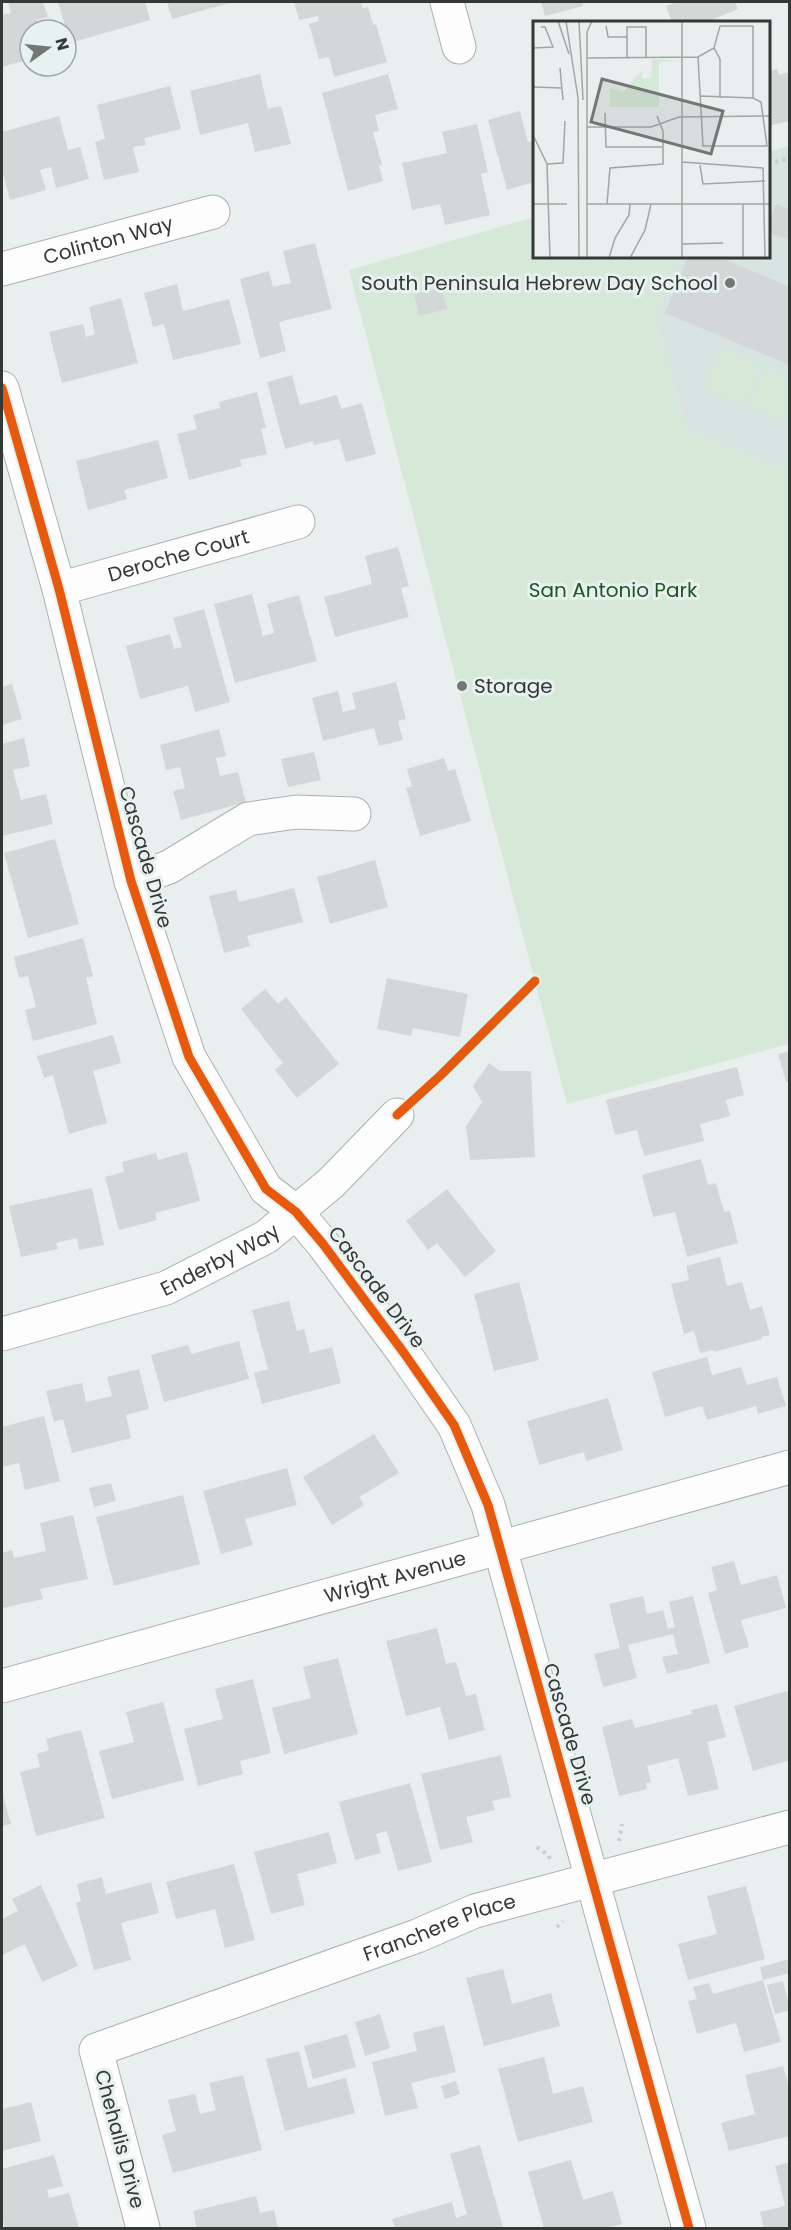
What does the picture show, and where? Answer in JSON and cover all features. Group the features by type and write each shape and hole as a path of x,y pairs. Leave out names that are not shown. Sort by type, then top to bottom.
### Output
{"street":[{"path":"447,2 459,47"},
{"name":"Colinton Way","path":"2,269 213,212"},
{"name":"Cascade Drive","path":"2,388 59,589 131,882 189,1057 266,1189 296,1212 323,1244 454,1425 488,1505 689,2229"},
{"name":"Deroche Court","path":"59,589 298,522"},
{"path":"131,882 169,867 248,819 296,812 354,814"},
{"name":"Enderby Way","path":"2,1334 166,1288 266,1237 331,1183 397,1115"},
{"name":"Wright Avenue","path":"2,1686 789,1467"},
{"name":"Franchere Place","path":"96,2050 417,1936 475,1911 789,1827"},
{"name":"Chehalis Drive","path":"96,2050 143,2229"}],"path":[{"path":"770,163 789,158"}],"shaded area":[{"name":"South Peninsula Hebrew Day School","path":"789,146 789,471 687,430 655,320 680,258 770,258 770,152"}],"green space":[{"name":"San Antonio Park","path":"533,217 533,258 680,258 655,320 687,430 789,471 789,1044 567,1104 349,270"},
{"path":"721,348 762,365 745,406 704,389"},
{"path":"765,366 789,376 789,425 748,407"}],"building":[{"path":"8,2 43,2 48,17 18,18 18,62 2,67 2,15 11,13"},
{"path":"58,2 145,2 150,20 78,41 78,18 63,18"},
{"path":"167,2 233,2 172,19"},
{"path":"294,2 361,2 363,8 368,7 373,25 376,24 387,62 334,77 329,57 319,59 309,24 319,21 318,16 299,20"},
{"path":"541,2 582,2 583,6 545,16"},
{"path":"677,2 735,2 738,9 714,19 715,21 672,21 666,6"},
{"path":"777,69 779,75 790,72 790,121 770,126 770,71"},
{"path":"260,74 268,109 281,106 291,144 255,152 248,123 200,135 190,91"},
{"path":"388,74 398,109 375,115 379,131 373,132 382,165 379,166 383,181 348,191 322,93"},
{"path":"170,86 181,129 144,138 146,145 133,147 139,172 104,180 95,142 105,139 97,105"},
{"path":"520,111 528,142 533,140 533,182 507,190 488,120"},
{"path":"59,116 68,150 80,147 89,179 56,188 51,167 40,170 46,190 10,200 2,170 2,132"},
{"path":"477,124 488,172 481,174 490,215 445,225 440,204 412,210 402,163 447,153 442,132"},
{"path":"776,204 790,209 790,240 770,234 770,220"},
{"path":"315,243 332,309 279,322 286,351 260,358 240,279 269,271 273,287 291,283 283,251"},
{"name":"South Peninsula Hebrew Day School","path":"687,258 722,258 790,287 790,365 665,313"},
{"path":"177,284 183,311 229,299 241,344 173,360 164,324 153,327 144,293"},
{"path":"442,288 447,309 419,316 414,294"},
{"path":"121,298 138,363 62,383 49,332 83,324 86,337 95,334 89,307"},
{"path":"292,375 300,405 337,395 341,409 362,403 376,454 346,462 339,439 314,445 313,441 285,449 267,382"},
{"path":"257,392 266,428 261,429 267,454 240,460 242,466 189,480 177,434 197,429 193,415 220,408 219,402"},
{"path":"158,440 168,478 124,490 127,499 88,510 76,461"},
{"path":"398,547 409,586 401,588 409,617 335,637 324,597 372,584 365,556"},
{"path":"252,594 263,636 274,633 267,604 299,595 317,661 235,683 214,604"},
{"path":"204,609 230,702 195,712 188,686 140,699 126,646 170,634 174,649 182,647 173,618"},
{"name":"Storage","path":"463,679 466,691 461,693 458,680"},
{"path":"396,682 406,719 398,721 403,740 379,746 374,728 323,741 312,698 338,691 343,712 356,709 352,693"},
{"path":"12,684 22,719 2,725 2,687"},
{"path":"219,729 226,756 216,758 220,776 238,772 246,802 181,820 173,791 185,788 180,767 166,770 160,745"},
{"path":"24,738 30,766 13,770 21,800 46,794 53,824 2,836 2,744"},
{"path":"314,752 321,780 288,787 281,759"},
{"path":"444,758 448,771 455,769 471,821 420,836 406,788 412,786 407,769"},
{"path":"55,839 79,924 28,938 4,853"},
{"path":"375,860 388,907 330,924 317,877"},
{"path":"294,888 303,922 247,936 250,946 224,953 209,896 236,890 239,902"},
{"path":"83,938 93,976 86,978 97,1024 33,1041 25,1010 36,1007 28,976 19,978 14,957"},
{"path":"387,978 468,994 460,1037 413,1028 411,1036 377,1029"},
{"path":"265,989 278,1004 286,997 339,1064 297,1098 275,1070 283,1063 241,1009"},
{"path":"113,1035 121,1063 93,1071 107,1123 69,1134 53,1075 44,1078 37,1056"},
{"path":"790,1051 790,1081 786,1082 778,1054"},
{"path":"489,1063 500,1071 531,1071 535,1157 470,1160 466,1126 482,1102 473,1086"},
{"path":"737,1067 744,1095 726,1100 730,1116 700,1124 704,1141 644,1156 637,1130 615,1135 606,1100"},
{"path":"187,1152 200,1201 155,1213 157,1220 119,1230 105,1177 124,1172 122,1162 156,1153 158,1160"},
{"path":"701,1159 708,1185 716,1183 724,1212 730,1211 738,1243 687,1257 675,1212 653,1217 642,1175"},
{"path":"92,1188 104,1245 79,1250 77,1238 56,1243 58,1249 21,1257 9,1206"},
{"path":"447,1189 496,1251 465,1277 437,1243 428,1250 406,1221"},
{"path":"720,1257 727,1286 742,1282 750,1310 762,1306 770,1335 714,1352 714,1350 700,1353 694,1331 684,1334 671,1284 689,1280 686,1266"},
{"path":"519,1282 539,1360 494,1371 474,1294"},
{"path":"289,1301 297,1331 304,1329 310,1353 332,1347 341,1383 262,1404 254,1373 268,1369 252,1310"},
{"path":"239,1341 249,1379 164,1402 151,1355 188,1345 191,1354"},
{"path":"707,1357 712,1375 741,1367 747,1385 777,1377 786,1406 758,1414 756,1406 707,1420 702,1406 665,1417 652,1372"},
{"path":"139,1369 149,1409 126,1415 131,1438 72,1453 63,1419 54,1422 46,1391 82,1383 86,1402 112,1396 107,1377"},
{"path":"608,1398 623,1450 586,1461 584,1452 539,1465 527,1421"},
{"path":"44,1416 60,1481 25,1490 19,1463 2,1467 2,1427"},
{"path":"374,1434 399,1473 359,1497 364,1505 332,1525 303,1477"},
{"path":"287,1468 297,1505 245,1519 253,1545 221,1554 203,1491"},
{"path":"111,1483 116,1501 94,1507 89,1488"},
{"path":"183,1495 200,1564 114,1586 96,1517"},
{"path":"73,1515 88,1579 40,1589 43,1599 3,1608 2,1553 12,1550 14,1558 46,1551 40,1523"},
{"path":"734,1561 741,1585 777,1575 786,1608 741,1620 749,1647 725,1654 708,1593 717,1590 711,1567"},
{"path":"643,1596 647,1614 663,1610 668,1629 675,1627 669,1602 693,1596 710,1663 667,1674 662,1657 678,1654 673,1634 628,1645 637,1678 603,1687 594,1654 620,1648 609,1604"},
{"path":"437,1628 446,1664 456,1662 466,1696 476,1694 485,1730 449,1740 440,1707 406,1716 386,1641"},
{"path":"338,1658 358,1734 284,1754 272,1708 311,1698 303,1667"},
{"path":"253,1679 271,1753 240,1761 243,1774 198,1786 184,1729 223,1719 215,1689"},
{"path":"790,1690 790,1760 753,1771 734,1706"},
{"path":"163,1702 184,1780 112,1799 99,1751 134,1742 126,1712"},
{"path":"717,1704 726,1737 707,1742 719,1789 688,1796 678,1758 647,1766 651,1782 646,1783 647,1789 619,1796 602,1727 632,1719 635,1728 692,1714 691,1710"},
{"path":"81,1730 105,1818 36,1836 20,1772 40,1767 37,1754 49,1750 46,1739"},
{"path":"501,1755 511,1797 492,1801 495,1810 466,1817 473,1842 440,1850 421,1774"},
{"path":"410,1783 432,1862 398,1871 387,1831 376,1834 381,1853 355,1860 339,1802"},
{"path":"2,1792 11,1824 2,1826"},
{"path":"329,1832 337,1863 297,1874 305,1905 271,1914 254,1852"},
{"path":"234,1864 255,1940 225,1948 215,1909 176,1919 166,1882"},
{"path":"102,1877 106,1894 151,1882 159,1913 121,1923 131,1960 94,1970 76,1903 81,1901 77,1884"},
{"path":"41,1885 78,1966 42,1982 25,1944 2,1955 2,1919 18,1911 12,1899"},
{"path":"746,1886 765,1959 688,1980 678,1944 717,1934 707,1896"},
{"path":"790,1959 790,1973 763,1980 760,1967"},
{"path":"503,1969 512,2004 551,1993 560,2026 484,2046 466,1978"},
{"path":"763,1980 781,2042 744,2052 736,2023 697,2034 688,2001 697,1999 693,1987 709,1983 713,1994"},
{"path":"783,1981 790,2010 775,2014 767,1985"},
{"path":"380,2014 390,2048 365,2056 355,2022"},
{"path":"444,2025 456,2072 411,2083 418,2108 385,2116 372,2062 417,2051 413,2033"},
{"path":"347,2034 356,2067 313,2079 304,2046"},
{"path":"299,2051 308,2088 346,2078 355,2113 285,2131 266,2059"},
{"path":"544,2057 553,2094 583,2086 593,2122 518,2142 498,2069"},
{"path":"783,2066 790,2090 790,2136 729,2151 721,2123 755,2114 745,2075"},
{"path":"243,2075 262,2150 173,2173 162,2135 176,2131 168,2100 195,2094 200,2114 216,2110 209,2083"},
{"path":"456,2081 460,2094 445,2099 441,2086"},
{"path":"31,2102 41,2141 2,2151 2,2109"},
{"path":"480,2145 503,2228 395,2228 392,2219 452,2202 456,2218 467,2214 450,2154"},
{"path":"54,2155 63,2186 47,2190 49,2198 69,2193 79,2228 5,2228 2,2215 2,2169"},
{"path":"571,2160 583,2200 613,2191 622,2224 606,2228 544,2228 528,2172"},
{"path":"790,2162 790,2228 764,2228 760,2212 785,2206 775,2166"},
{"path":"256,2196 260,2213 274,2210 278,2228 197,2228 193,2211"}],"cycle path":[{"path":"2,388 59,589 131,881 189,1057 266,1189 296,1212 323,1244 454,1425 488,1505 689,2228"},
{"path":"397,1115 442,1074 535,981"}],"place":[{"name":"South Peninsula Hebrew Day School","path":"730,283"},
{"name":"Storage","path":"462,686"}]}
